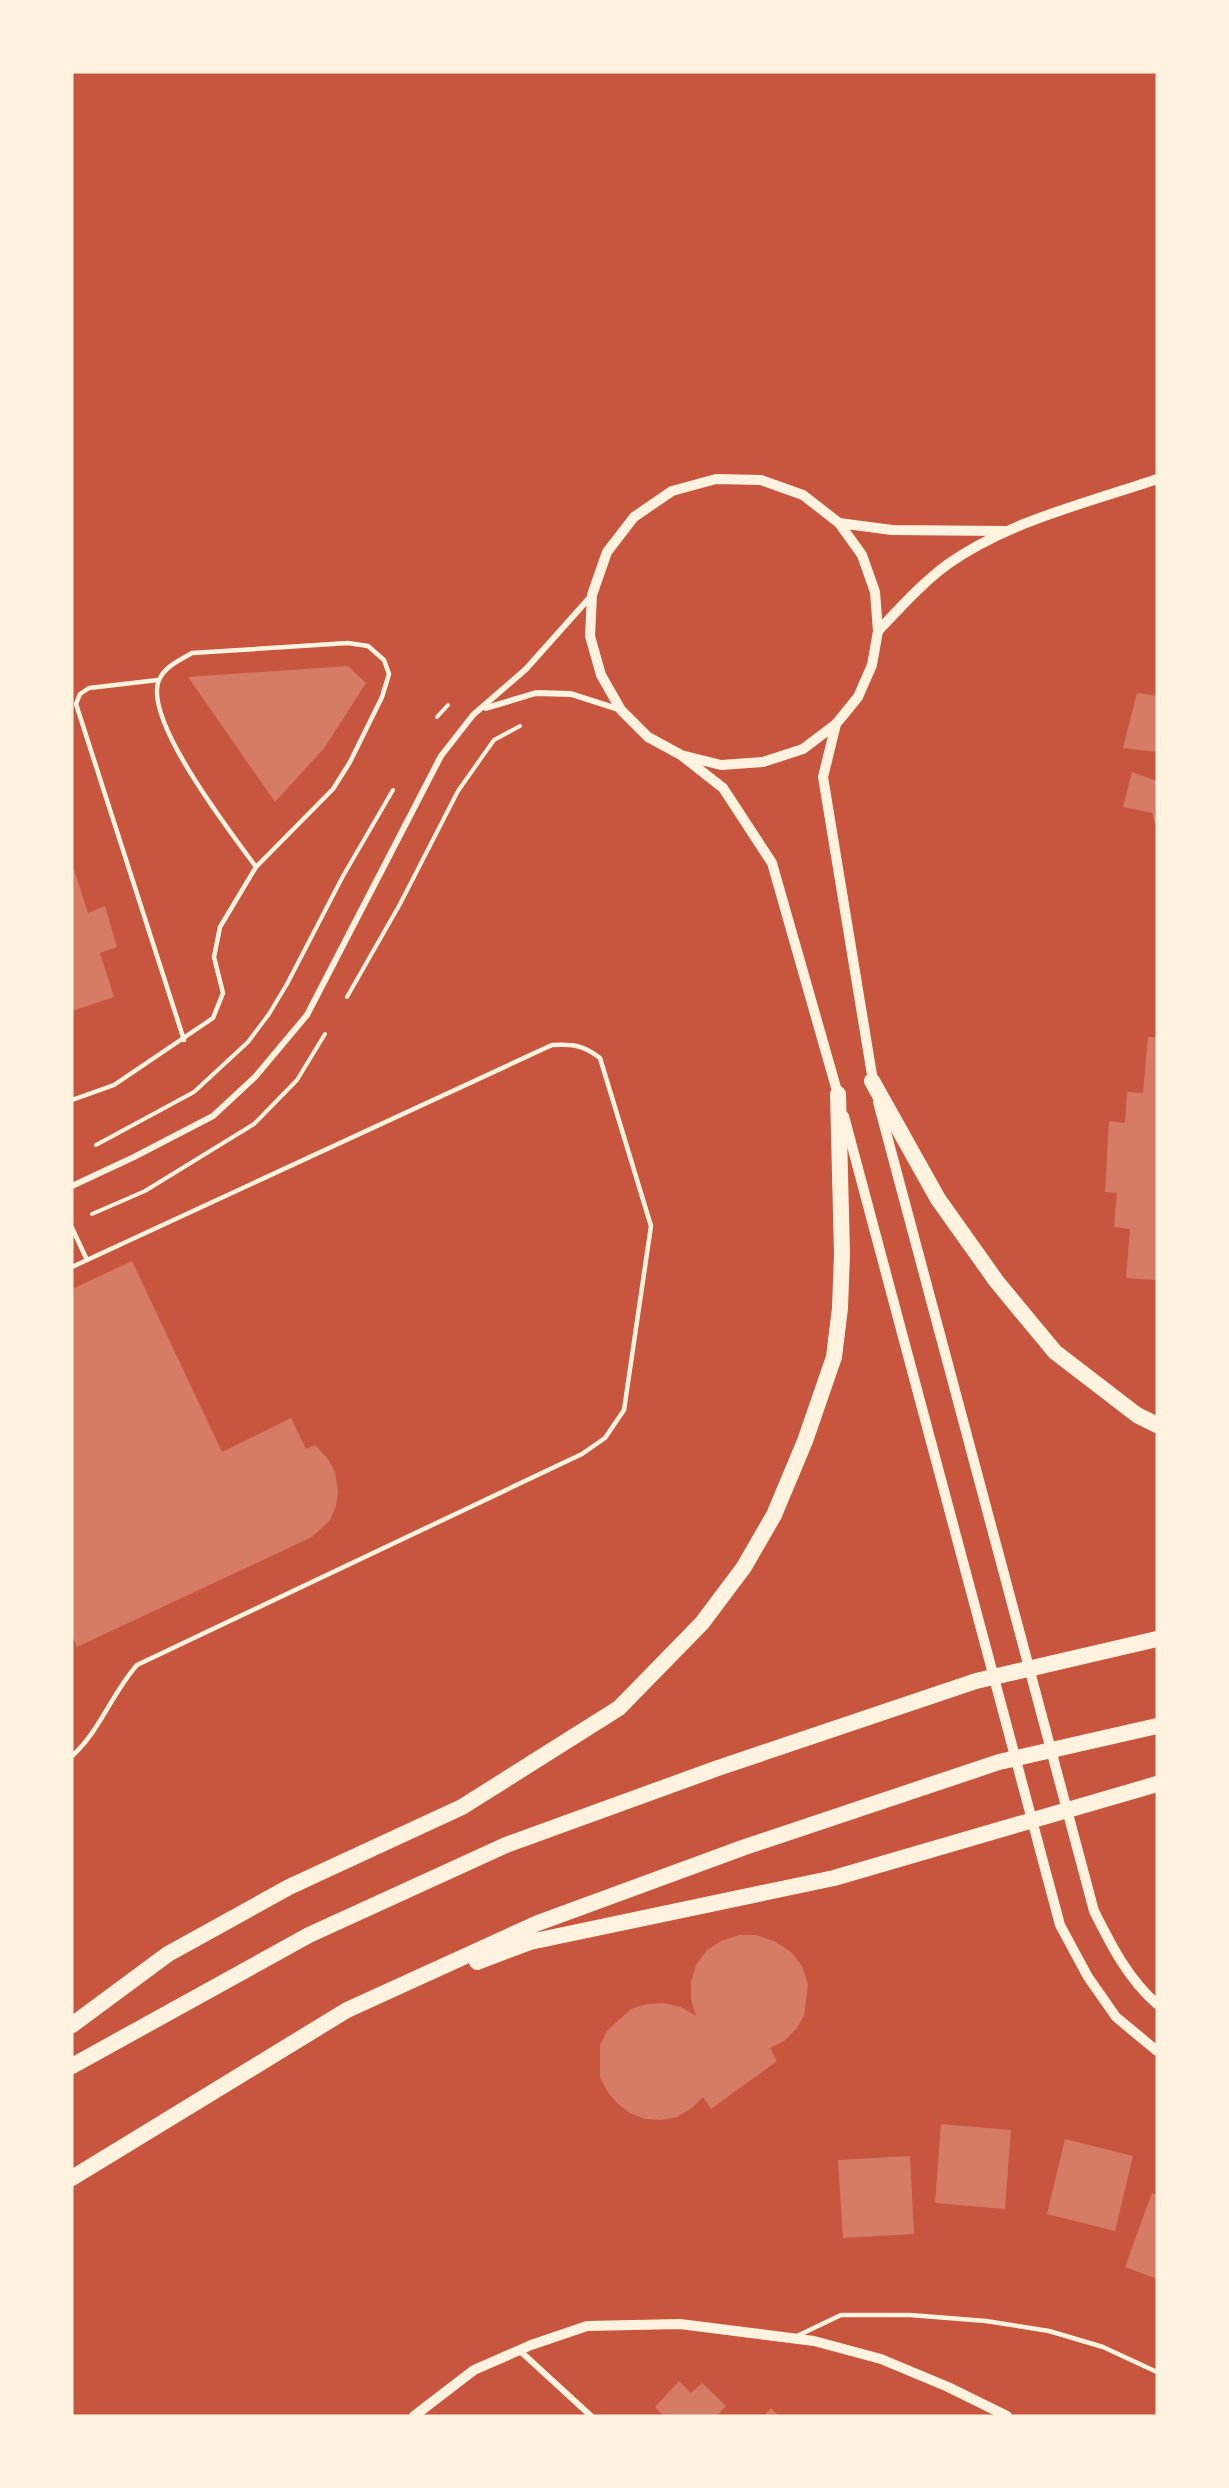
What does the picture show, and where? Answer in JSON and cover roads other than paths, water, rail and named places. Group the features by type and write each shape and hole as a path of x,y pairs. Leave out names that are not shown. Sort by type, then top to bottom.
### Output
{"highway":[{"path":"872,1081 938,1199 997,1282 1055,1352 1137,1415 1157,1425"},
{"path":"72,2025 168,1954 289,1887 462,1808 619,1708 702,1623 744,1567 774,1515 805,1441 834,1357 840,1308 841,1265 838,1094"},
{"path":"72,2066 309,1935 506,1845 718,1768 976,1681 1157,1639"},
{"path":"72,2178 347,2010 538,1923 745,1847 999,1762 1157,1726"},
{"path":"347,2010 530,1942 834,1878 1157,1784"}],"street":[{"path":"681,755 722,765 763,762 803,748 836,724 858,697 872,665 878,631 875,592 862,555 839,524 803,495 761,480 716,479 672,491 634,517 607,552 592,595 590,636 601,675 621,710 648,737 681,755 723,788 772,863 838,1094 1060,1925 1088,1977 1116,2017 1157,2051"},
{"path":"878,631 914,593 948,564 1006,531 1157,479"},
{"path":"839,524 892,530 1006,531"},
{"path":"72,1186 213,1116 255,1077 307,1015 441,756 473,715 483,709 526,669 592,595"},
{"path":"483,709 536,693 571,694 621,710"},
{"path":"836,724 823,777 872,1081 1094,1911 1118,1959 1143,1992 1157,2004"},
{"path":"414,2416 474,2370 519,2350 587,2326 680,2324 813,2341 881,2359 948,2387 1007,2416"},
{"path":"519,2350 591,2416"}],"lane":[{"path":"72,1100 114,1085 184,1040 213,1018 223,993 214,957 220,927 256,867 333,789 350,762 382,697 388,674 384,660 368,646 348,643 192,653 170,666 158,680 158,705 188,771 256,867"},
{"path":"158,680 88,688 80,694 76,705 184,1040"},
{"path":"72,1266 552,1045 569,1044 587,1048 600,1058 651,1226 624,1410 605,1438 582,1454 137,1665 125,1678 88,1741 72,1756"},
{"path":"72,1228 87,1260"},
{"path":"792,2338 841,2315 910,2315 986,2321 1049,2331 1103,2347 1157,2372"}]}
